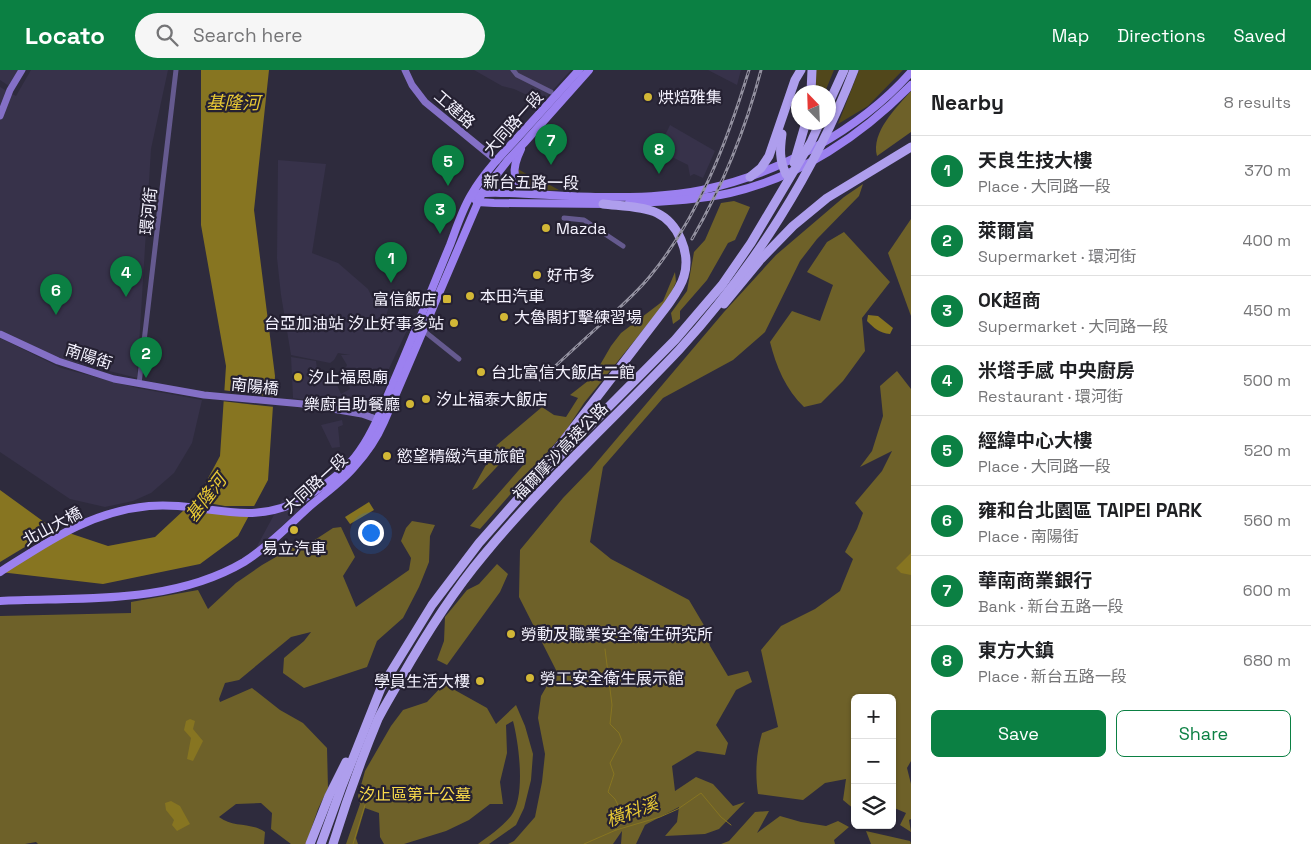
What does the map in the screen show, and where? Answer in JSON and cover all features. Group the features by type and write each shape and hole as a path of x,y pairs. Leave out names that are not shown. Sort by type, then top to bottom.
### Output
{"highway":[{"path":"750,177 761,168 769,156 801,70"},
{"path":"811,85 812,70"},
{"path":"836,88 844,70"},
{"name":"福爾摩沙高速公路","path":"334,844 338,828 379,718 415,654 450,601 482,557 533,500 635,396 706,318 755,254 802,179 824,138 854,70"},
{"path":"785,181 779,153 786,111"},
{"path":"785,181 804,130"},
{"name":"福爾摩沙高速公路","path":"321,844 376,699 407,644 432,605 479,543 524,492 592,426 675,340 716,292 751,243 785,181 811,142 816,130"},
{"path":"706,318 726,302 761,259 793,226 827,198 911,140"},
{"path":"843,187 911,147"},
{"path":"524,492 628,359 680,287 685,275 687,263 685,250 674,227 664,217 650,210 603,204"},
{"path":"310,844 329,796 376,699"}],"main road":[{"name":"大同路一段","path":"323,486 356,456 380,420 424,331 482,193 524,143 579,70"},
{"name":"大同路一段","path":"0,601 120,597 198,583 228,571 246,561 355,467 378,436 380,420 471,194 497,161 589,70"},
{"name":"新台五路一段","path":"471,194 672,198 732,183 781,164 842,131 880,103 911,72"},
{"name":"新台五路一段","path":"471,194 478,202 603,204 732,192 785,181 852,137 889,107 911,85"},
{"path":"524,143 518,155 515,176 516,181 522,188 534,194"},
{"name":"北山大橋","path":"0,572 76,526 114,512 162,506 237,514 256,513 289,505 304,499 323,486"}],"street":[{"path":"0,116 10,90 22,70"},
{"name":"環河街","path":"139,384 176,70"},
{"name":"工建路","path":"405,70 412,85 425,102 497,161"},
{"path":"513,70 517,74 552,92"},
{"path":"564,218 584,220 623,246"},
{"path":"424,331 459,360"},
{"name":"南陽街","path":"0,334 58,361 114,379 204,395"},
{"name":"南陽橋","path":"204,395 303,404 362,414 380,420"}],"shaded area":[{"path":"0,70 18,70 9,86 0,80"},
{"path":"31,70 168,70 151,149 137,378 58,358 0,330 0,87 16,96"},
{"path":"474,70 571,70 542,102 514,89 502,86"},
{"path":"708,70 741,70 737,85"},
{"path":"816,70 834,70 828,85 815,85"},
{"path":"859,70 903,70 868,106 838,124"},
{"path":"670,125 715,151 703,178 694,174 690,176 688,165 658,150"},
{"path":"278,160 326,164 312,253 338,263 368,289 372,297 389,306 386,316 409,326 387,373 391,376 383,393 372,405 362,408 293,398 291,357 316,361 318,377 333,376 341,394 350,389 345,370 347,365 341,355 350,355 338,353 330,363 291,355 277,258"},
{"path":"518,169 542,183 559,190 545,191 532,189 523,183"},
{"path":"0,338 61,368 137,388 202,400 192,443 174,473 151,493 133,501 105,507 70,499 0,452"},
{"path":"342,420 343,425 338,427 340,447 332,448 321,425"},
{"path":"301,492 304,503 310,501 255,550 282,500"}],"green space":[{"path":"911,91 911,132 877,156 876,147 881,129"},
{"path":"863,184 859,196 817,239 800,261 765,332 733,360 663,398 603,467 590,542 611,559 689,600 705,627 710,646 728,676 748,671 752,682 736,690 716,725 728,743 725,755 697,751 672,766 675,791 696,777 713,784 733,806 745,802 719,829 705,834 665,836 677,822 679,807 645,825 636,844 621,844 622,831 613,844 508,844 514,841 535,817 545,754 538,718 541,696 556,670 519,597 520,550 724,312 776,255 844,197"},
{"path":"734,201 750,207 735,240 728,243 707,280 680,311 680,319 673,324 671,313 687,291 694,252 705,240 721,203"},
{"path":"911,219 911,316 888,253"},
{"path":"844,232 890,282 862,318 865,351 843,381 821,403 804,407 782,377 770,342 792,311 820,321 833,285 807,272 827,242"},
{"path":"675,272 676,282 669,298 584,403 565,432 480,529 470,526 525,463 511,452 477,488 472,490 497,445 542,407 554,415 566,417 578,398 570,395 593,377 621,333 663,301"},
{"path":"897,371 911,389 911,761 907,768 911,784 911,819 909,820 911,832 900,825 906,813 896,809 896,694 851,694 851,807 843,800 846,779 825,783 803,800 758,794 757,756 762,733 778,727 761,650 781,626 815,609 840,591 853,559 845,552 863,513 855,503 882,471 892,451 860,467 872,451 883,416 880,386"},
{"path":"412,521 435,525 430,536 429,562 403,618 377,641 367,667 304,688 283,673 284,658 304,641 311,632 291,637 239,680 225,683 219,699 220,702 252,688 280,710 303,723 327,748 328,788 318,809 306,844 291,844 271,829 272,813 261,803 236,804 219,817 230,823 254,827 265,832 264,844 38,844 36,842 0,844 0,616 131,613 131,602 198,590 208,609 236,583 262,565 295,546 304,547 333,528 341,527 355,557 343,576 356,607 409,570 411,558 401,541 406,528"},
{"path":"497,564 508,574 500,592 447,665 437,660 444,641 445,617 467,590 479,584"},
{"name":"汐止區第十公墓","path":"444,684 487,708 496,724 516,705 525,726 533,754 531,780 524,808 516,825 489,844 478,844 504,824 516,807 520,784 520,770 513,721 506,725 507,753 500,782 503,804 490,804 469,820 446,831 404,844 384,844 380,837 379,813 365,808 356,838 358,844 346,844 360,804 358,796 365,771 391,726 403,710 427,702"},
{"path":"769,811 757,833 780,816 826,826 838,821 849,827 834,840 835,844 721,844 729,841 755,812"},
{"path":"866,831 910,841 911,844 871,844"}],"water":[{"name":"基隆河","path":"201,70 269,70 254,210 275,376 268,480 238,536 200,564 103,584 0,572 0,490 51,527 108,546 155,537 198,497 220,456 226,366 201,225"},
{"path":"868,315 878,316 893,328 890,334 872,326 867,321"},
{"path":"369,502 374,510 350,524 345,517"},
{"path":"911,553 911,575 901,573 896,568"},
{"path":"190,719 195,721 193,729 203,741 193,761 187,759 191,738 184,730 186,721"},
{"path":"171,801 180,806 190,824 177,831 172,825 174,820 166,810 165,803"}],"pier":[{"path":"222,390 276,397 275,407 221,401"},
{"path":"191,500 225,506 257,506 252,515 181,510"},
{"path":"58,527 68,530 0,572 0,562"}],"waterway":[{"path":"605,649 612,705 610,724 619,733 622,741 610,763 614,774 608,792 618,805 611,817 616,830"},
{"name":"橫科溪","path":"584,844 616,830 660,817 678,809 701,793 721,817 731,825"},
{"path":"353,844 365,805"}],"railway":[{"path":"540,380 633,295 668,252 710,177 731,124 749,70"},
{"path":"692,239 732,157 748,114 761,70"}],"place":[{"name":"烘焙雅集","path":"648,97"},
{"name":"華南商業銀行","path":"551,165"},
{"name":"東方大鎮","path":"659,174"},
{"name":"經緯中心大樓","path":"448,186"},
{"name":"Mazda","path":"546,228"},
{"name":"OK超商","path":"440,234"},
{"name":"好市多","path":"537,275"},
{"name":"天良生技大樓","path":"391,283"},
{"name":"本田汽車","path":"470,296"},
{"name":"米塔手感 中央廚房","path":"126,297"},
{"name":"富信飯店","path":"447,299"},
{"name":"雍和台北園區 TAIPEI PARK","path":"56,315"},
{"name":"大魯閣打擊練習場","path":"504,317"},
{"name":"台亞加油站 汐止好事多站","path":"454,323"},
{"name":"台北富信大飯店二館","path":"481,372"},
{"name":"汐止福恩廟","path":"298,377"},
{"name":"萊爾富","path":"146,378"},
{"name":"汐止福泰大飯店","path":"426,399"},
{"name":"樂廚自助餐廳","path":"410,404"},
{"name":"慾望精緻汽車旅館","path":"387,456"},
{"name":"易立汽車","path":"294,530"},
{"name":"勞動及職業安全衛生研究所","path":"511,634"},
{"name":"勞工安全衛生展示館","path":"530,678"},
{"name":"學員生活大樓","path":"480,681"}]}
